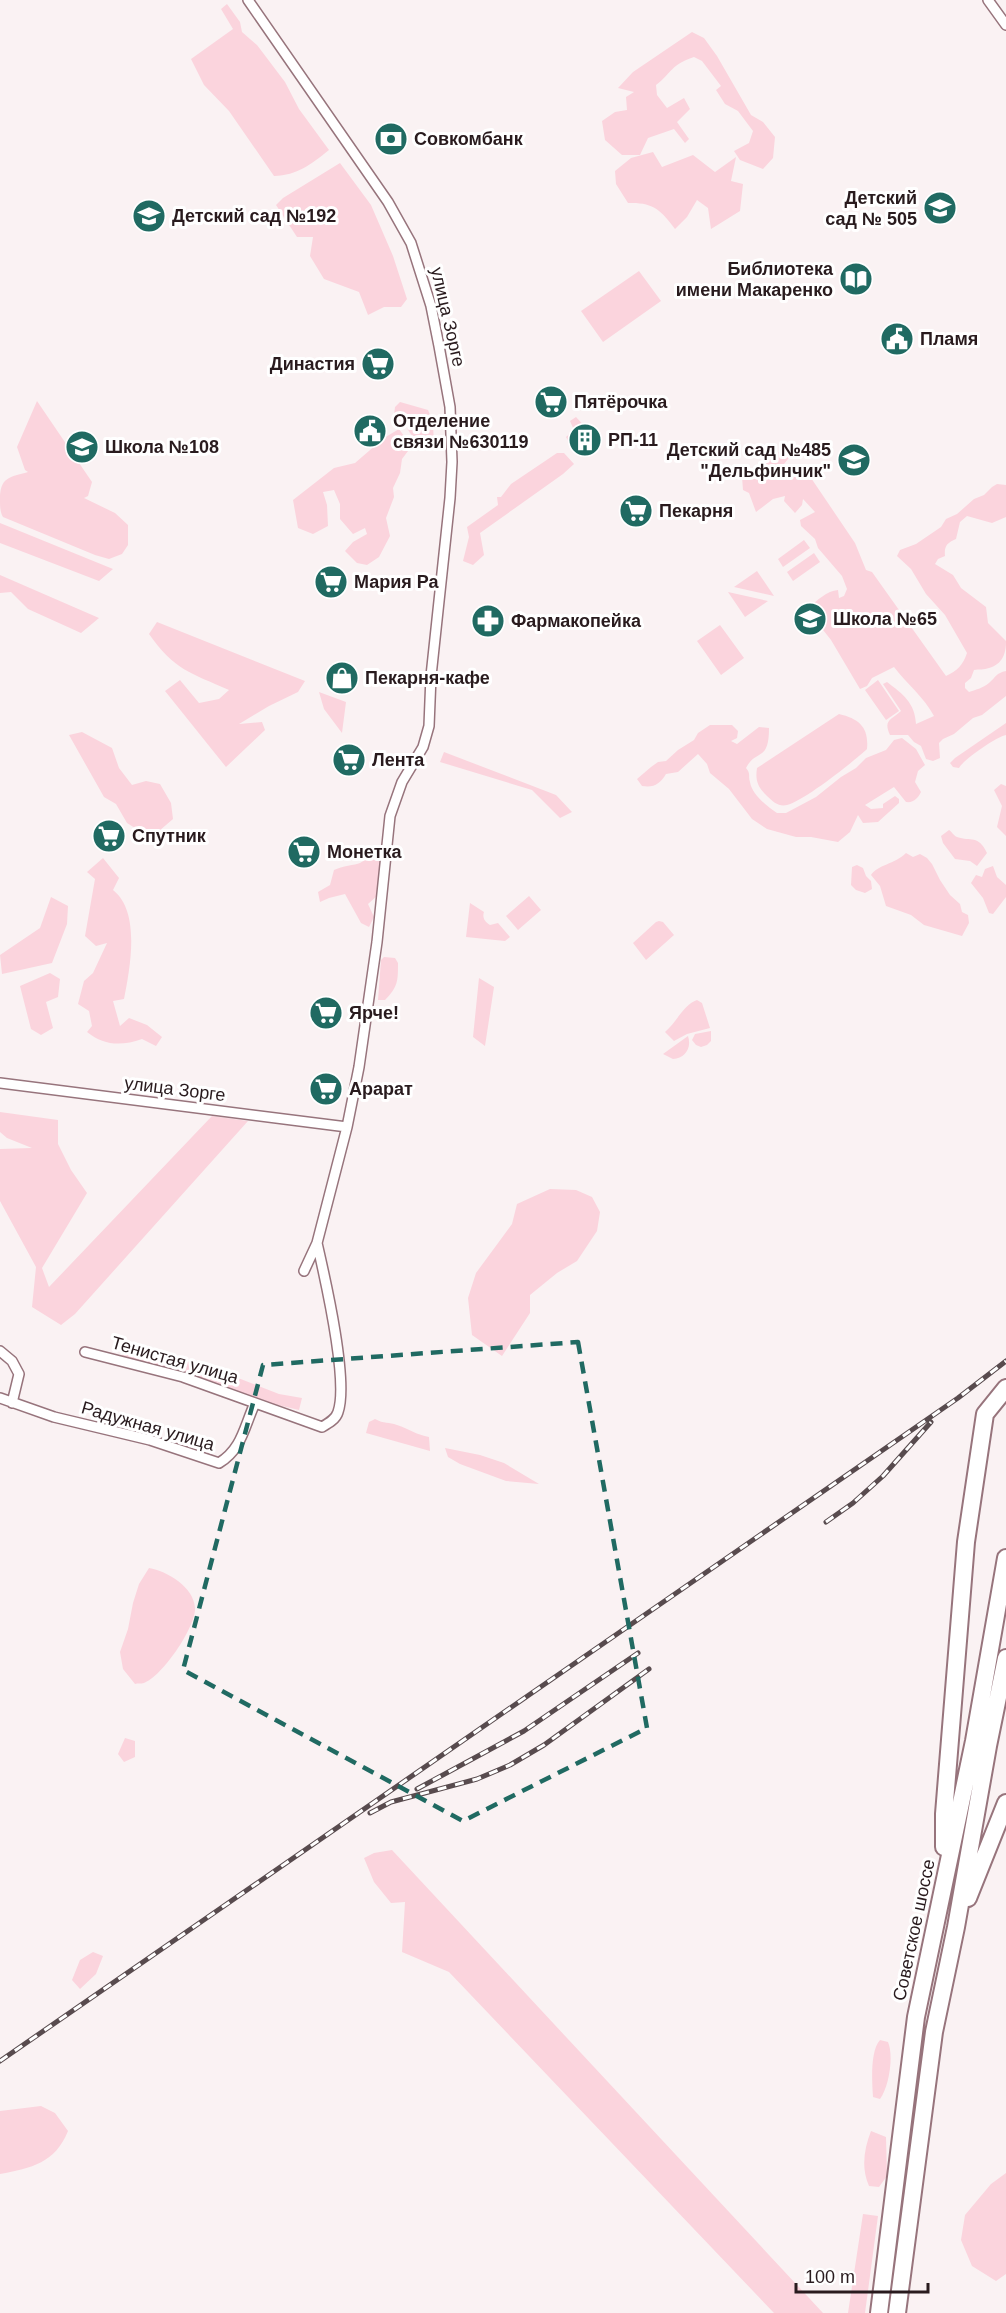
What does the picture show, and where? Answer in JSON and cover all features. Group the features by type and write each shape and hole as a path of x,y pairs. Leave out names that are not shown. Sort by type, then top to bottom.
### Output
{"highway":[{"path":"944,1878 944,1814 966,1542 985,1414 1006,1388"},
{"name":"Советское шоссе","path":"879,2313 914,2029 974,1741 1006,1558"},
{"path":"897,2313 934,2032 1006,1658"},
{"path":"956,1927 1006,1803"},
{"path":"914,2029 934,2032"}],"street":[{"name":"улица Зорге","path":"248,0 388,202 411,243 431,306 448,396 452,462 431,676 429,726 423,747 402,782 390,816 376,951 359,1067 316,1243 304,1271"},
{"path":"988,0 1006,25"},
{"name":"улица Зорге","path":"0,1083 346,1127"},
{"name":"Тенистая улица","path":"86,1352 183,1377 322,1427 336,1418 342,1386 328,1292 316,1243"},
{"path":"0,1351 12,1361 19,1374 12,1403"},
{"name":"Радужная улица","path":"0,1398 54,1417 150,1440 219,1463 231,1455 239,1444 255,1403"}],"highlighted area":[{"path":"578,1342 647,1728 463,1821 183,1670 263,1365"}],"shaded area":[{"path":"227,4 240,22 242,32 257,45 285,82 299,109 329,150 310,165 290,174 274,176 229,111 204,85 191,59 233,29 221,9"},
{"path":"692,32 704,38 751,115 763,122 775,137 773,158 763,169 740,160 734,151 749,143 753,131 738,111 725,104 716,90 721,86 702,61 694,57 676,66 656,85 657,95 667,108 684,98 690,109 677,122 689,139 685,143 674,129 648,138 640,155 622,155 605,140 602,121 615,112 627,110 626,97 634,92 618,88 633,72"},
{"path":"653,152 662,167 693,155 715,172 736,157 731,181 743,184 740,211 711,229 708,208 697,200 687,217 675,229 656,208 644,204 628,203 616,184 615,171 631,158"},
{"path":"340,163 371,205 393,256 407,299 401,307 384,307 368,315 359,292 324,279 310,256 313,237 297,237 276,205 283,198"},
{"path":"639,271 661,301 603,342 581,311"},
{"path":"37,401 92,482 88,496 84,498 115,513 128,525 128,545 122,554 109,559 95,555 3,517 0,492 4,482 11,477 28,472 25,470 17,447"},
{"path":"400,402 428,410 433,422 434,449 416,439 405,423 393,423 395,407"},
{"path":"576,417 589,431 570,444 566,437 574,430 570,421"},
{"path":"399,429 404,436 411,439 411,447 402,459 400,473 393,488 394,497 386,518 390,536 379,557 367,565 357,563 345,551 353,542 367,534 365,528 353,534 340,519 340,504 334,490 323,492 327,505 328,526 313,534 298,528 293,500 334,468 355,463 384,438"},
{"path":"790,448 792,454 784,464 790,475 795,477 807,472 855,543 866,570 872,572 946,676 959,667 967,653 945,615 926,594 911,569 897,556 900,550 916,544 941,527 946,519 957,514 992,487 997,484 1006,485 1006,517 992,523 967,516 960,522 956,539 947,545 945,556 938,559 935,564 953,575 961,588 986,607 988,623 1006,641 1001,661 989,668 974,670 971,678 965,683 965,688 969,692 979,689 998,674 1006,671 1006,696 982,715 973,718 954,734 943,739 939,743 940,758 933,761 926,759 921,746 908,735 890,735 888,723 901,711 883,684 887,682 911,705 916,724 934,716 894,667 872,678 867,686 860,689 831,640 812,616 809,608 819,599 838,590 839,598 844,596 847,589 842,576 818,548 815,539 801,526 800,520 815,512 803,499 802,505 795,513 784,501 785,496 773,499 756,512 749,493 743,490 742,477 772,455"},
{"path":"557,453 564,453 574,464 480,533 484,555 473,565 463,561 469,537 467,527 498,505 497,497 501,497 511,484"},
{"path":"0,523 113,569 99,581 0,543"},
{"path":"804,540 810,548 783,567 778,559"},
{"path":"814,553 820,562 793,581 787,572"},
{"path":"757,571 774,596 734,587"},
{"path":"0,575 99,618 81,633 28,609 11,592 0,593"},
{"path":"728,592 768,601 745,617"},
{"path":"157,622 305,681 298,692 239,724 262,722 265,730 226,767 165,691 180,680 199,703 219,699 229,690 184,669 167,656 149,634"},
{"path":"720,625 744,658 721,675 697,641"},
{"path":"878,680 899,711 886,720 865,690"},
{"path":"319,692 346,702 342,733 324,709"},
{"path":"839,714 853,719 862,726 865,730 867,749 816,789 795,802 781,805 774,802 759,787 756,777 757,768"},
{"path":"1006,723 1006,735 980,749 959,768 953,767 950,763 955,758"},
{"path":"710,725 732,725 738,731 737,738 731,741 737,744 759,727 769,728 767,746 746,768 751,787 760,800 777,813 786,813 816,797 866,758 886,750 894,740 902,738 916,749 925,765 918,771 915,782 921,792 915,800 906,802 894,787 865,805 871,809 883,808 883,804 895,796 899,799 899,803 878,822 863,823 858,815 850,832 838,842 796,837 767,829 752,819 729,789 710,773 707,764 698,754 678,772 666,774 656,784 642,786 637,779 658,762 666,761"},
{"path":"82,732 112,748 119,768 132,785 146,781 160,784 171,803 173,819 159,831 146,835 127,823 116,804 104,797 69,735"},
{"path":"444,752 556,795 572,812 560,818 532,790 440,762"},
{"path":"1001,784 1006,786 1006,836 997,827 1002,806 994,790"},
{"path":"949,830 956,836 977,841 984,847 987,853 977,866 970,861 955,859 943,843 941,836"},
{"path":"382,851 378,895 368,904 374,917 369,927 361,923 345,894 320,902 318,892 330,885 334,870 360,863 370,855"},
{"path":"906,853 913,857 920,854 927,858 950,895 960,904 962,912 968,915 969,923 962,936 924,925 911,915 886,906 880,886 871,875 877,869"},
{"path":"103,858 119,878 113,890 122,900 130,926 131,957 124,999 113,1001 120,1026 129,1018 147,1025 162,1037 156,1046 142,1039 127,1043 113,1043 93,1037 87,1032 92,1026 89,1011 78,1004 84,981 93,973 107,943 96,946 85,936 95,879 87,872"},
{"path":"857,865 863,868 871,881 872,889 865,893 856,890 851,885 852,867"},
{"path":"993,866 997,877 1006,885 1006,897 993,914 989,913 983,898 971,883 976,875 982,877 985,869"},
{"path":"529,896 541,910 518,930 506,916"},
{"path":"51,897 68,906 67,924 52,963 2,974 0,955 40,928"},
{"path":"470,903 484,912 487,923 490,925 498,923 510,937 505,941 466,937"},
{"path":"659,921 663,922 674,935 646,960 633,943"},
{"path":"384,957 395,958 398,963 397,979 395,987 385,1000 378,1000 381,960"},
{"path":"50,973 60,979 58,997 46,1002 53,1028 41,1035 31,1029 20,986"},
{"path":"479,978 494,987 485,1046 473,1037"},
{"path":"697,1000 702,1003 710,1028 687,1034 674,1041 665,1032 688,1005"},
{"path":"711,1031 711,1041 707,1045 701,1047 692,1040 695,1034"},
{"path":"688,1036 689,1045 684,1054 673,1059 663,1054"},
{"path":"0,1112 58,1120 58,1144 71,1170 87,1193 42,1268 49,1287 212,1116 248,1121 75,1314 61,1325 32,1307 36,1267 0,1201 0,1149 32,1148 7,1138 0,1132"},
{"path":"550,1189 576,1190 592,1197 600,1212 597,1231 577,1261 557,1273 530,1295 530,1313 502,1356 472,1335 468,1298 476,1273 512,1224 517,1204"},
{"path":"136,1344 169,1358 215,1366 233,1376 279,1394 302,1398 299,1410 243,1397 120,1359 127,1347"},
{"path":"375,1419 429,1437 430,1451 366,1433 369,1422"},
{"path":"445,1448 480,1455 504,1463 539,1484 506,1481 460,1464 448,1457"},
{"path":"149,1568 171,1576 185,1587 190,1593 195,1608 190,1627 168,1662 151,1679 135,1684 123,1669 120,1652 139,1584"},
{"path":"125,1738 135,1741 135,1757 124,1762 118,1754"},
{"path":"392,1850 823,2313 774,2313 449,1972 402,1952 405,1902 391,1903 374,1882 364,1858 374,1853"},
{"path":"93,1952 103,1956 96,1974 80,1989 72,1980 80,1960"},
{"path":"880,2040 888,2042 891,2055 888,2079 880,2099 873,2097 872,2075 873,2059"},
{"path":"41,2106 55,2113 68,2131 63,2142 41,2162 0,2174 0,2111"},
{"path":"871,2131 886,2137 887,2176 879,2187 869,2186 864,2165"},
{"path":"1006,2173 1006,2274 996,2281 972,2266 961,2240 965,2215 991,2184"},
{"path":"863,2214 878,2216 865,2313 848,2313"}],"railway":[{"path":"0,2061 958,1398 1006,1361"},
{"path":"826,1522 853,1503 883,1476 931,1422"},
{"path":"417,1789 524,1731 638,1653"},
{"path":"370,1813 391,1802 477,1779 510,1765 544,1745 649,1669"}],"place":[{"name":"Совкомбанк","path":"391,139"},
{"name":"Детский сад № 505","path":"940,208"},
{"name":"Детский сад №192","path":"149,216"},
{"name":"Библиотека имени Макаренко","path":"856,279"},
{"name":"Пламя","path":"897,339"},
{"name":"Династия","path":"378,364"},
{"name":"Пятёрочка","path":"551,402"},
{"name":"Отделение связи №630119","path":"370,431"},
{"name":"РП-11","path":"585,440"},
{"name":"Школа №108","path":"82,447"},
{"name":"Детский сад №485 \"Дельфинчик\"","path":"854,460"},
{"name":"Пекарня","path":"636,511"},
{"name":"Мария Ра","path":"331,582"},
{"name":"Школа №65","path":"810,619"},
{"name":"Фармакопейка","path":"488,621"},
{"name":"Пекарня-кафе","path":"342,678"},
{"name":"Лента","path":"349,760"},
{"name":"Спутник","path":"109,836"},
{"name":"Монетка","path":"304,852"},
{"name":"Ярче!","path":"326,1013"},
{"name":"Арарат","path":"326,1089"}]}
